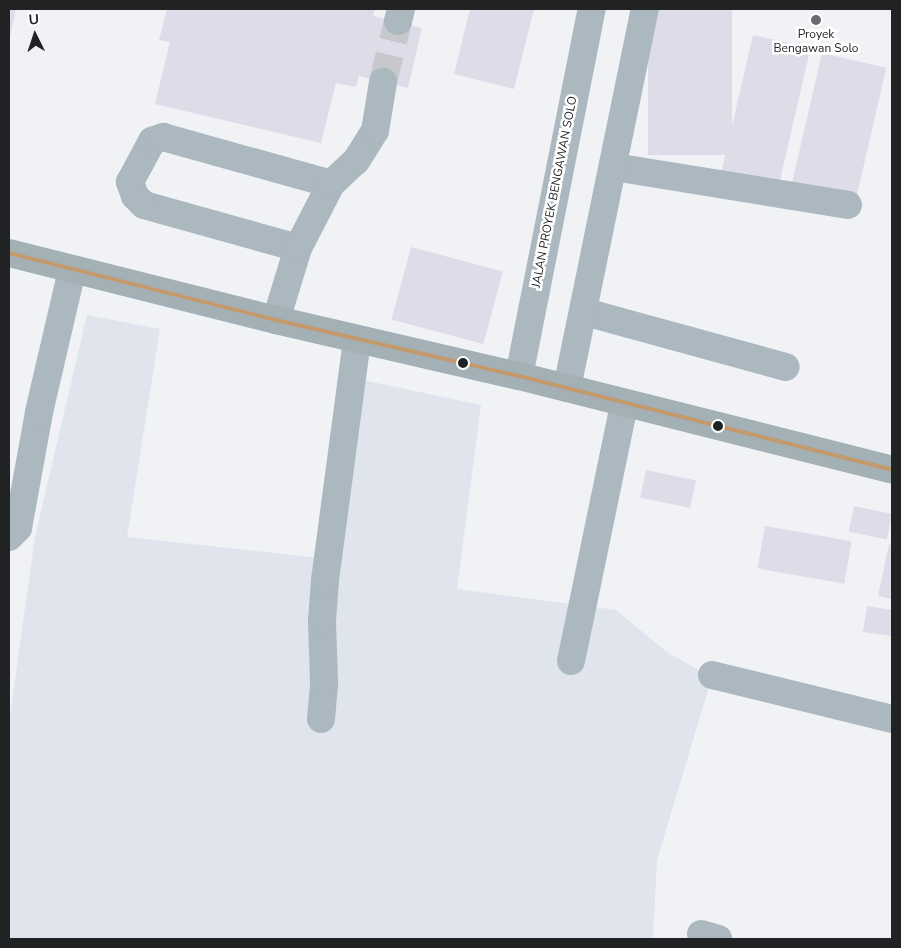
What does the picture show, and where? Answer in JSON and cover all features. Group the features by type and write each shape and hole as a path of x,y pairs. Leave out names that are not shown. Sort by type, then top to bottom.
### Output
{"main road":[{"path":"9,253 276,320 519,376 892,470"}],"street":[{"name":"JALAN PROYEK BENGAWAN SOLO","path":"519,376 592,9"},
{"path":"567,388 585,312 646,9"},
{"path":"276,320 298,248 331,184 356,160 375,131 383,82"},
{"path":"298,248 144,205 135,196 130,182 152,141 164,137 331,184"},
{"path":"614,167 848,205"},
{"path":"9,537 18,528 39,412 72,270"},
{"path":"585,312 786,367"},
{"path":"321,719 324,682 322,621 325,580 357,339"},
{"path":"571,661 624,404"},
{"path":"712,675 892,719"}],"shaded area":[{"path":"87,315 160,329 127,537 338,560 353,378 481,405 457,589 616,610 668,653 712,677 657,860 653,939 9,939 9,722 35,537"}],"building":[{"path":"9,9 16,9 10,37 9,37"},
{"path":"167,9 375,9 373,16 422,28 408,88 359,76 356,87 336,83 321,143 155,104 170,42 159,40"},
{"path":"470,9 534,9 514,89 454,74"},
{"path":"648,9 732,9 732,155 648,155"},
{"path":"753,35 810,48 778,191 720,177"},
{"path":"822,53 886,68 855,203 791,188"},
{"path":"411,247 503,272 483,344 392,319"},
{"path":"646,470 696,481 690,508 640,497"},
{"path":"854,506 892,514 887,540 849,531"},
{"path":"765,526 852,541 844,584 758,568"},
{"path":"889,544 892,545 892,599 878,596"},
{"path":"867,606 892,610 892,636 863,632"}],"tunnel":[{"path":"383,82 398,21"}],"transit line":[{"path":"9,253 276,320 519,376 892,470"}],"place":[{"name":"Proyek Bengawan Solo","path":"816,20"}]}
